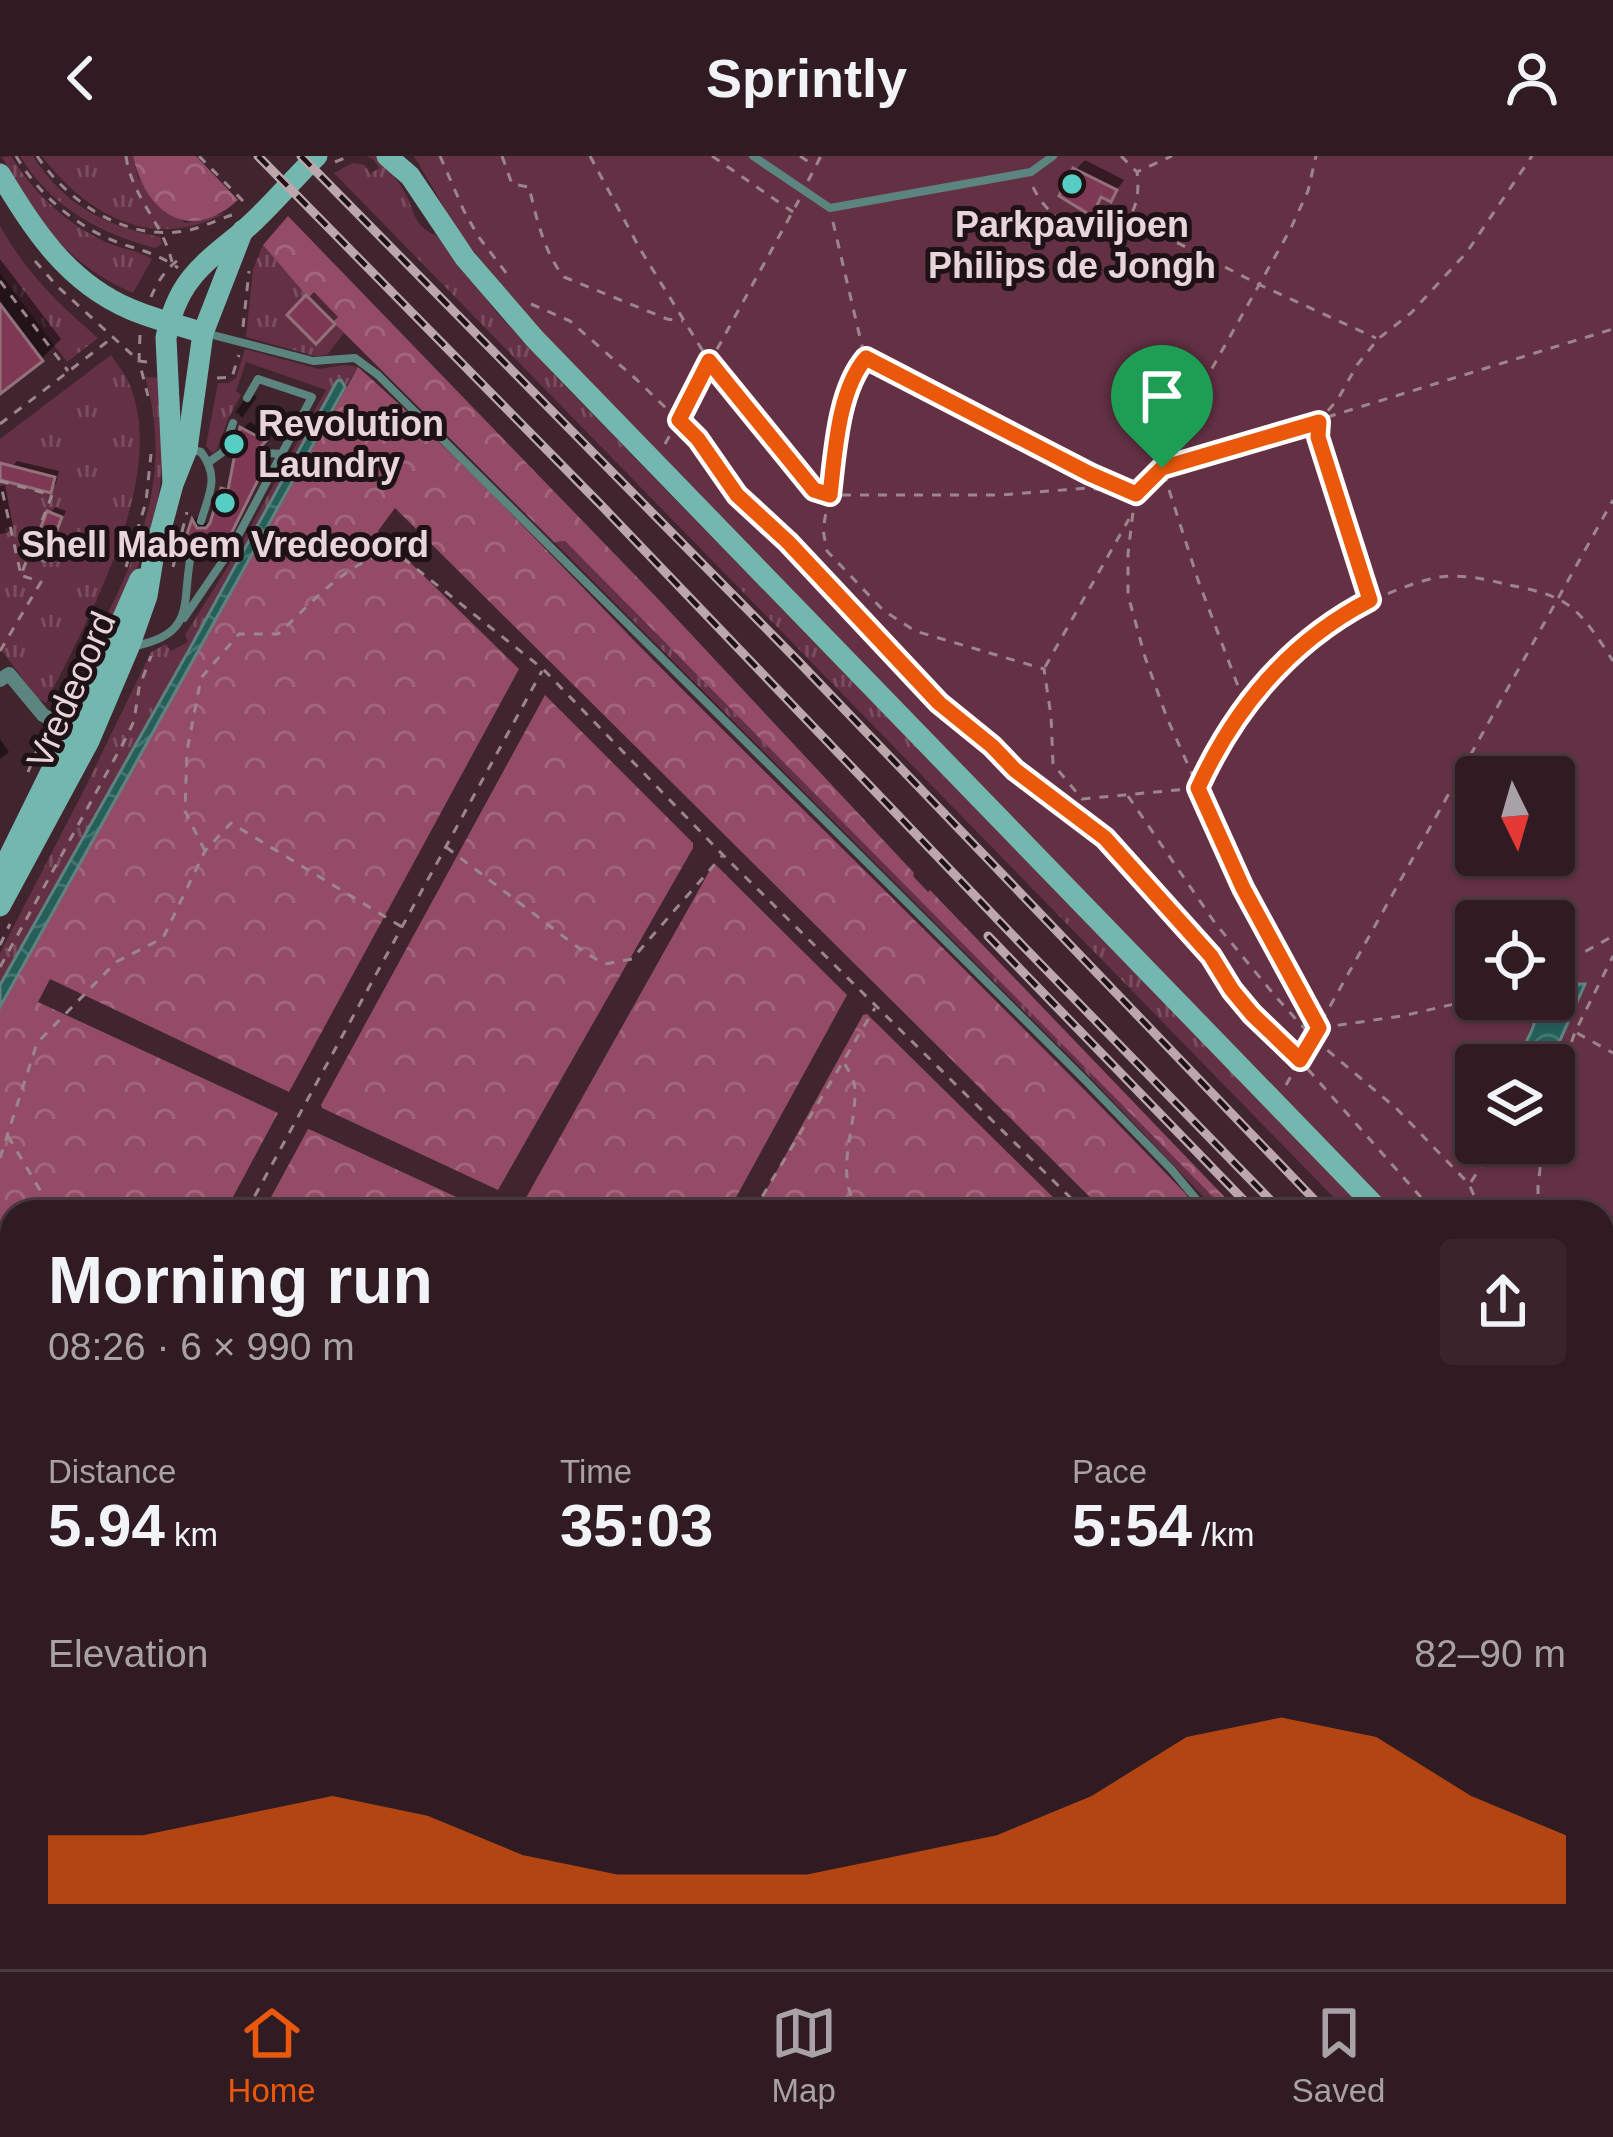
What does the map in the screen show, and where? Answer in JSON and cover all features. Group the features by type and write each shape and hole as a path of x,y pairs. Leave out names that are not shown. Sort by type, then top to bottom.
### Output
{"street":[{"path":"169,322 189,277 241,222 317,156"},
{"path":"387,156 408,166 447,233 535,339 1370,1200"},
{"path":"0,174 58,260 97,290 144,314 203,332"},
{"name":"Vredeoord","path":"169,447 241,222"},
{"name":"Vredeoord","path":"0,875 70,731 130,644 140,578 153,559 173,484 165,355 169,322"},
{"path":"3,672 31,703 70,731"},
{"name":"Vredeoord","path":"0,906 70,731"}],"lane":[{"path":"753,156 830,208 1030,172 1053,156"},
{"path":"203,332 313,361 356,358 378,375 1084,1079 1197,1200"},
{"path":"130,644 171,633 203,595 311,397 258,379 248,398"},
{"path":"224,452 233,423"},
{"path":"169,447 201,452 209,462 212,485 201,521"},
{"path":"209,462 224,452 235,453"},
{"path":"265,453 283,454"},
{"path":"179,624 193,546"}],"path":[{"path":"16,156 47,196 77,220 172,264"},
{"path":"37,156 68,191 121,225 163,233 241,222"},
{"path":"125,156 129,178 163,233 172,264"},
{"path":"199,156 247,206"},
{"path":"440,156 471,223 516,287"},
{"path":"502,156 512,184 529,187 556,268 564,277 667,319 685,321"},
{"path":"590,156 709,361 814,490 830,495 1001,495 1087,488 1136,494"},
{"path":"712,156 794,212"},
{"path":"800,156 816,167"},
{"path":"654,464 821,156"},
{"path":"1030,172 1033,190 1054,217 1097,234 1116,229 1137,205 1137,172 1121,156"},
{"path":"1137,172 1172,156"},
{"path":"1245,704 1162,468 1166,450 1309,191 1316,156"},
{"path":"1370,600 1318,437 1319,422 1378,339 1411,313 1467,252 1532,156"},
{"path":"830,208 866,358 1136,494"},
{"path":"1130,218 1378,339"},
{"path":"148,399 139,361 144,314 155,286 172,264"},
{"path":"215,379 232,377 250,264"},
{"path":"0,281 68,371"},
{"path":"232,299 245,308"},
{"path":"532,304 570,321 679,420 737,495 788,542 939,703 1015,770 1105,838 1211,956 1252,1014 1300,1060 1423,1200"},
{"path":"1319,1028 1243,888 1160,698 1128,595 1130,516 1136,494 1162,468 1613,329"},
{"path":"0,424 113,336"},
{"path":"866,358 856,369 841,419 823,530 826,550 883,610 915,631 1044,669"},
{"name":"Vredeoord","path":"120,583 169,447"},
{"path":"0,481 52,494 21,575 11,538 0,481"},
{"path":"1276,1104 1613,500"},
{"path":"1130,516 1044,669 1053,764 1082,799 1198,788"},
{"path":"205,851 185,812 187,751 201,678 238,634 278,634 334,583 374,555 394,551 543,669 1073,1200"},
{"path":"0,652 41,582 21,575"},
{"path":"1198,788 1245,704 1309,638 1342,615 1406,586 1442,577 1484,579 1559,599 1596,635 1613,661"},
{"path":"0,967 134,721 139,688 150,661 130,644"},
{"name":"Vredeoord","path":"22,785 70,731 86,655"},
{"path":"253,1200 543,669"},
{"path":"1126,794 1215,922 1313,1038 1397,1109 1469,1184 1476,1200"},
{"path":"0,1158 37,1043 116,962 163,938 205,851 231,824 402,927"},
{"path":"446,847 605,964 632,959 724,855"},
{"path":"1575,958 1613,937"},
{"path":"1571,1044 1613,956"},
{"path":"1319,1028 1455,1004"},
{"path":"760,1200 877,1006"},
{"path":"1576,1032 1613,1053"},
{"path":"843,1061 856,1086 845,1156 853,1200"},
{"path":"0,1125 10,1125"},
{"path":"7,1135 45,1200"},
{"path":"1469,1184 1482,1164"},
{"path":"1538,1200 1541,1164"}],"green space":[{"path":"11,156 66,218 93,236 152,259 133,293 88,268 55,237 2,157"},
{"path":"20,156 33,156 58,188 88,211 160,237 162,244 155,248 135,242 78,216 46,190"},
{"path":"42,156 133,156 138,178 185,223 225,213 172,229 123,221 79,195"},
{"path":"133,156 196,156 238,200 203,220 172,216 148,193"},
{"path":"366,156 379,156 403,189 418,222 437,236 497,313 565,386 1356,1200 1336,1200 334,173 353,163 365,165 370,174 379,168"},
{"path":"414,156 1613,156 1613,1200 1383,1200 542,334 459,233"},
{"path":"288,216 661,602 928,892 1227,1200 1216,1200 565,541 554,542 306,295 263,245"},
{"path":"0,226 44,287 98,338 67,362 0,273"},
{"path":"263,245 306,295 316,343 335,324 344,333 327,355 246,337 253,269"},
{"path":"245,349 319,369 358,367 345,387 332,391 0,985 0,953 151,652 166,644 171,651 188,642 185,635 326,390 246,362 236,391 241,395 212,453 206,446 218,383 236,378"},
{"path":"111,355 127,379 138,416 139,457 132,500 102,589 46,703 37,698 0,648 0,439"},
{"path":"358,367 484,486 1189,1200 1093,1200 395,508 378,531 519,669 289,1092 50,979 38,1002 278,1113 231,1200 0,1200 0,1007"},
{"path":"145,377 159,378 162,454 152,526 133,578 72,705 64,702 121,585 149,507 154,422"},
{"path":"565,541 1216,1200 1207,1200 1088,1075 554,542"},
{"path":"545,695 693,848 498,1190 321,1105"},
{"path":"716,865 847,995 735,1200 525,1200"},
{"path":"867,1014 1056,1200 761,1200"},
{"path":"308,1129 463,1200 270,1200"}],"water":[{"path":"341,380 345,387 0,1007 0,985"},
{"path":"1575,984 1585,984 1575,1006"},
{"path":"1535,1020 1569,1020 1558,1044 1526,1044"}],"building":[{"path":"1073,168 1117,190 1111,202 1101,197 1092,216 1059,196"},
{"path":"306,295 335,324 316,344 287,315"},
{"path":"0,304 43,361 0,394"},
{"path":"240,427 266,441 257,451 264,461 263,470 224,548 218,553 201,548 196,538 184,543 192,519 197,528 206,528 221,488 228,490"},
{"path":"0,463 55,477 51,493 0,480"},
{"path":"47,511 62,517 45,561 30,556"}],"railway":[{"path":"258,156 1270,1200"},
{"path":"301,156 798,661 1315,1200"},
{"path":"988,936 1243,1200"}],"place":[{"name":"Parkpaviljoen Philips de Jongh","path":"1072,184"},
{"name":"Revolution Laundry","path":"234,444"},
{"name":"Shell Mabem Vredeoord","path":"225,503"}],"route":[{"path":"866,358 1136,494 1162,468 1319,422 1318,437 1370,600 1309,638 1267,679 1245,704 1198,788 1243,888 1319,1028 1300,1060 1252,1014 1211,956 1105,838 1015,770 939,703 788,542 737,495 679,420 709,361 814,490 830,495 841,419 856,369 866,358"}]}
